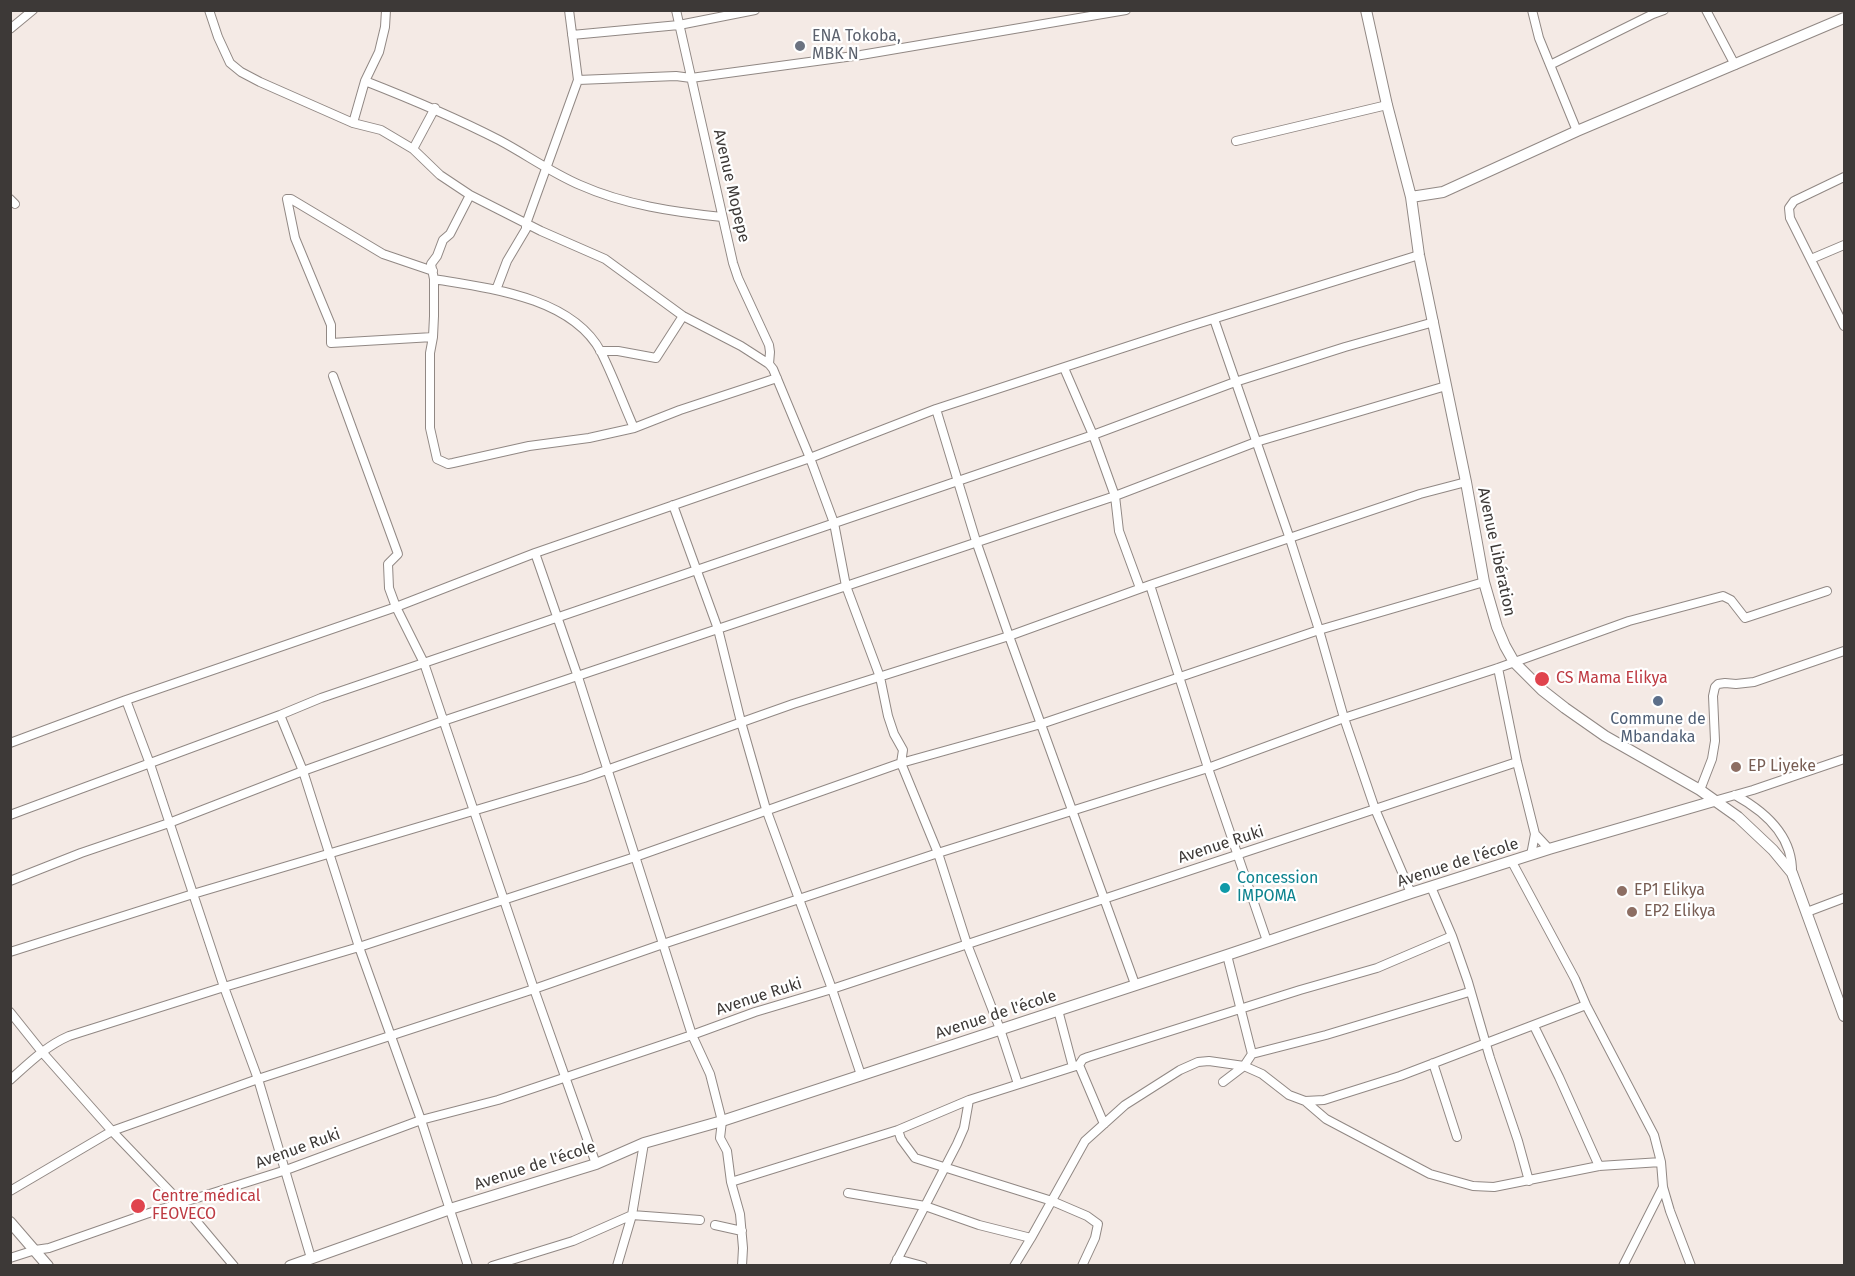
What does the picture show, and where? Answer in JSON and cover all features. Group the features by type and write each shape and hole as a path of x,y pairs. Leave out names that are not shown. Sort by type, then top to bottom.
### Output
{"street":[{"path":"10,29 33,10"},
{"path":"210,10 218,37 230,63 241,72 353,123 381,130 413,149 440,175 470,195 526,224 605,259 683,316 741,346 769,364 810,458 834,523 846,586 880,677 894,734 903,750 901,763 938,853 967,944 1000,1029 1018,1084"},
{"path":"353,123 365,81 379,52 385,27 386,10"},
{"path":"496,290 507,261 526,229 578,80 569,10"},
{"name":"Avenue Mopepe","path":"676,10 722,217 738,278 769,345 771,352 769,364"},
{"path":"572,35 679,25 755,10"},
{"path":"578,80 676,76 691,78 861,55 1126,10"},
{"name":"Avenue Libération","path":"1366,10 1387,105 1411,197 1419,255 1466,482 1484,582 1504,646 1514,662 1542,690 1605,736 1700,790 1738,817 1773,850 1792,873 1845,1016"},
{"path":"1532,10 1539,38 1577,131"},
{"path":"1550,65 1665,10"},
{"path":"1706,10 1735,65"},
{"path":"1411,197 1443,192 1577,131 1845,18"},
{"path":"365,81 435,108 581,186 620,199 673,212 722,217"},
{"path":"1236,141 1387,105"},
{"path":"413,149 435,108"},
{"path":"1845,177 1794,201 1789,208 1790,218 1845,326"},
{"path":"470,195 431,264 434,275 433,337 430,353 430,428 437,459 453,463 529,446 589,438 634,428 680,410 777,378"},
{"path":"433,337 331,343 331,325 295,238 287,199 291,199 383,254 434,275 496,290 561,312 584,332 600,351 634,428"},
{"path":"1811,259 1845,245"},
{"path":"10,743 126,700 396,607 535,553 810,458 936,409 1419,255"},
{"path":"600,351 618,351 656,358 683,316"},
{"path":"1214,319 1290,539 1344,718 1375,809 1411,893"},
{"path":"10,815 321,698 1093,435 1235,382 1434,322"},
{"path":"1064,368 1093,435 1115,496 1119,531 1140,588"},
{"path":"333,376 398,554 387,564 389,588 424,663 534,989 596,1164"},
{"path":"10,881 443,721 1115,496 1256,442 1446,386"},
{"path":"936,409 976,541 1135,984"},
{"path":"10,952 193,894 606,770 741,722 1009,636 1140,588 1420,494 1466,482"},
{"path":"674,505 718,629 766,809 832,989 861,1076"},
{"path":"535,553 578,677 692,1035 710,1074 722,1121 720,1138 727,1151 731,1182 740,1214 742,1266"},
{"path":"10,1080 42,1052 69,1036 359,947 635,857 901,763 1041,724 1319,630 1484,582"},
{"path":"1150,585 1208,768 1267,941"},
{"path":"10,1191 112,1131 258,1079 938,853 1208,768 1344,718 1498,668 1629,621 1723,596 1731,600 1744,618 1827,591"},
{"path":"1700,790 1712,759 1713,696 1718,684 1754,682 1845,651"},
{"path":"1498,668 1517,762 1535,834 1531,855"},
{"path":"126,700 150,764 224,987 258,1079 311,1258"},
{"path":"280,715 303,771 359,947 421,1120 468,1266"},
{"path":"1714,801 1845,759"},
{"name":"Avenue Ruki","path":"10,1258 49,1248 146,1214 286,1170 421,1120 498,1100 566,1078 755,1012 832,989 1517,762"},
{"path":"1735,795 1753,805 1778,829 1791,853 1792,873"},
{"name":"Avenue de l'école","path":"290,1266 450,1209 596,1164 644,1143 722,1121 861,1076 1411,893 1549,849 1714,801"},
{"path":"1535,834 1549,849"},
{"path":"1512,862 1575,979 1586,1005 1654,1135 1661,1162 1663,1187 1691,1266"},
{"path":"1431,887 1452,936 1518,1141 1528,1181"},
{"path":"1807,912 1845,898"},
{"path":"731,1182 898,1130 969,1100 1076,1066 1088,1057 1377,968 1452,936"},
{"path":"1223,1082 1244,1066 1251,1054 1227,956"},
{"path":"1251,1054 1348,1029 1470,992"},
{"path":"1305,1101 1324,1100 1433,1063 1586,1005"},
{"path":"1058,1010 1076,1066 1104,1124"},
{"path":"10,1012 42,1052 112,1131 182,1204 234,1266"},
{"path":"1534,1026 1599,1166"},
{"path":"1014,1266 1085,1141 1125,1106 1180,1070 1198,1062 1220,1061 1244,1066 1262,1074 1289,1095 1305,1101 1326,1119 1430,1174 1473,1186 1494,1187 1599,1166 1661,1162"},
{"path":"1433,1063 1456,1137"},
{"path":"923,1266 896,1262 964,1128 969,1100"},
{"path":"898,1130 915,1158 1052,1201 1087,1216 1098,1224 1095,1238 1082,1266"},
{"path":"617,1266 632,1215 644,1143"},
{"path":"1623,1266 1663,1187"},
{"path":"848,1193 926,1206 979,1225 1031,1238"},
{"path":"492,1266 573,1241 632,1215 700,1220"},
{"path":"10,1221 48,1266"},
{"path":"715,1225 742,1231"}],"place":[{"name":"ENA Tokoba, MBK N","path":"800,46"},
{"name":"CS Mama Elikya","path":"1542,679"},
{"name":"Commune de Mbandaka","path":"1658,701"},
{"name":"EP Liyeke","path":"1736,767"},
{"name":"Concession IMPOMA","path":"1225,888"},
{"name":"EP1 Elikya","path":"1622,891"},
{"name":"EP2 Elikya","path":"1632,912"},
{"name":"Centre médical FEOVECO","path":"138,1206"}]}
